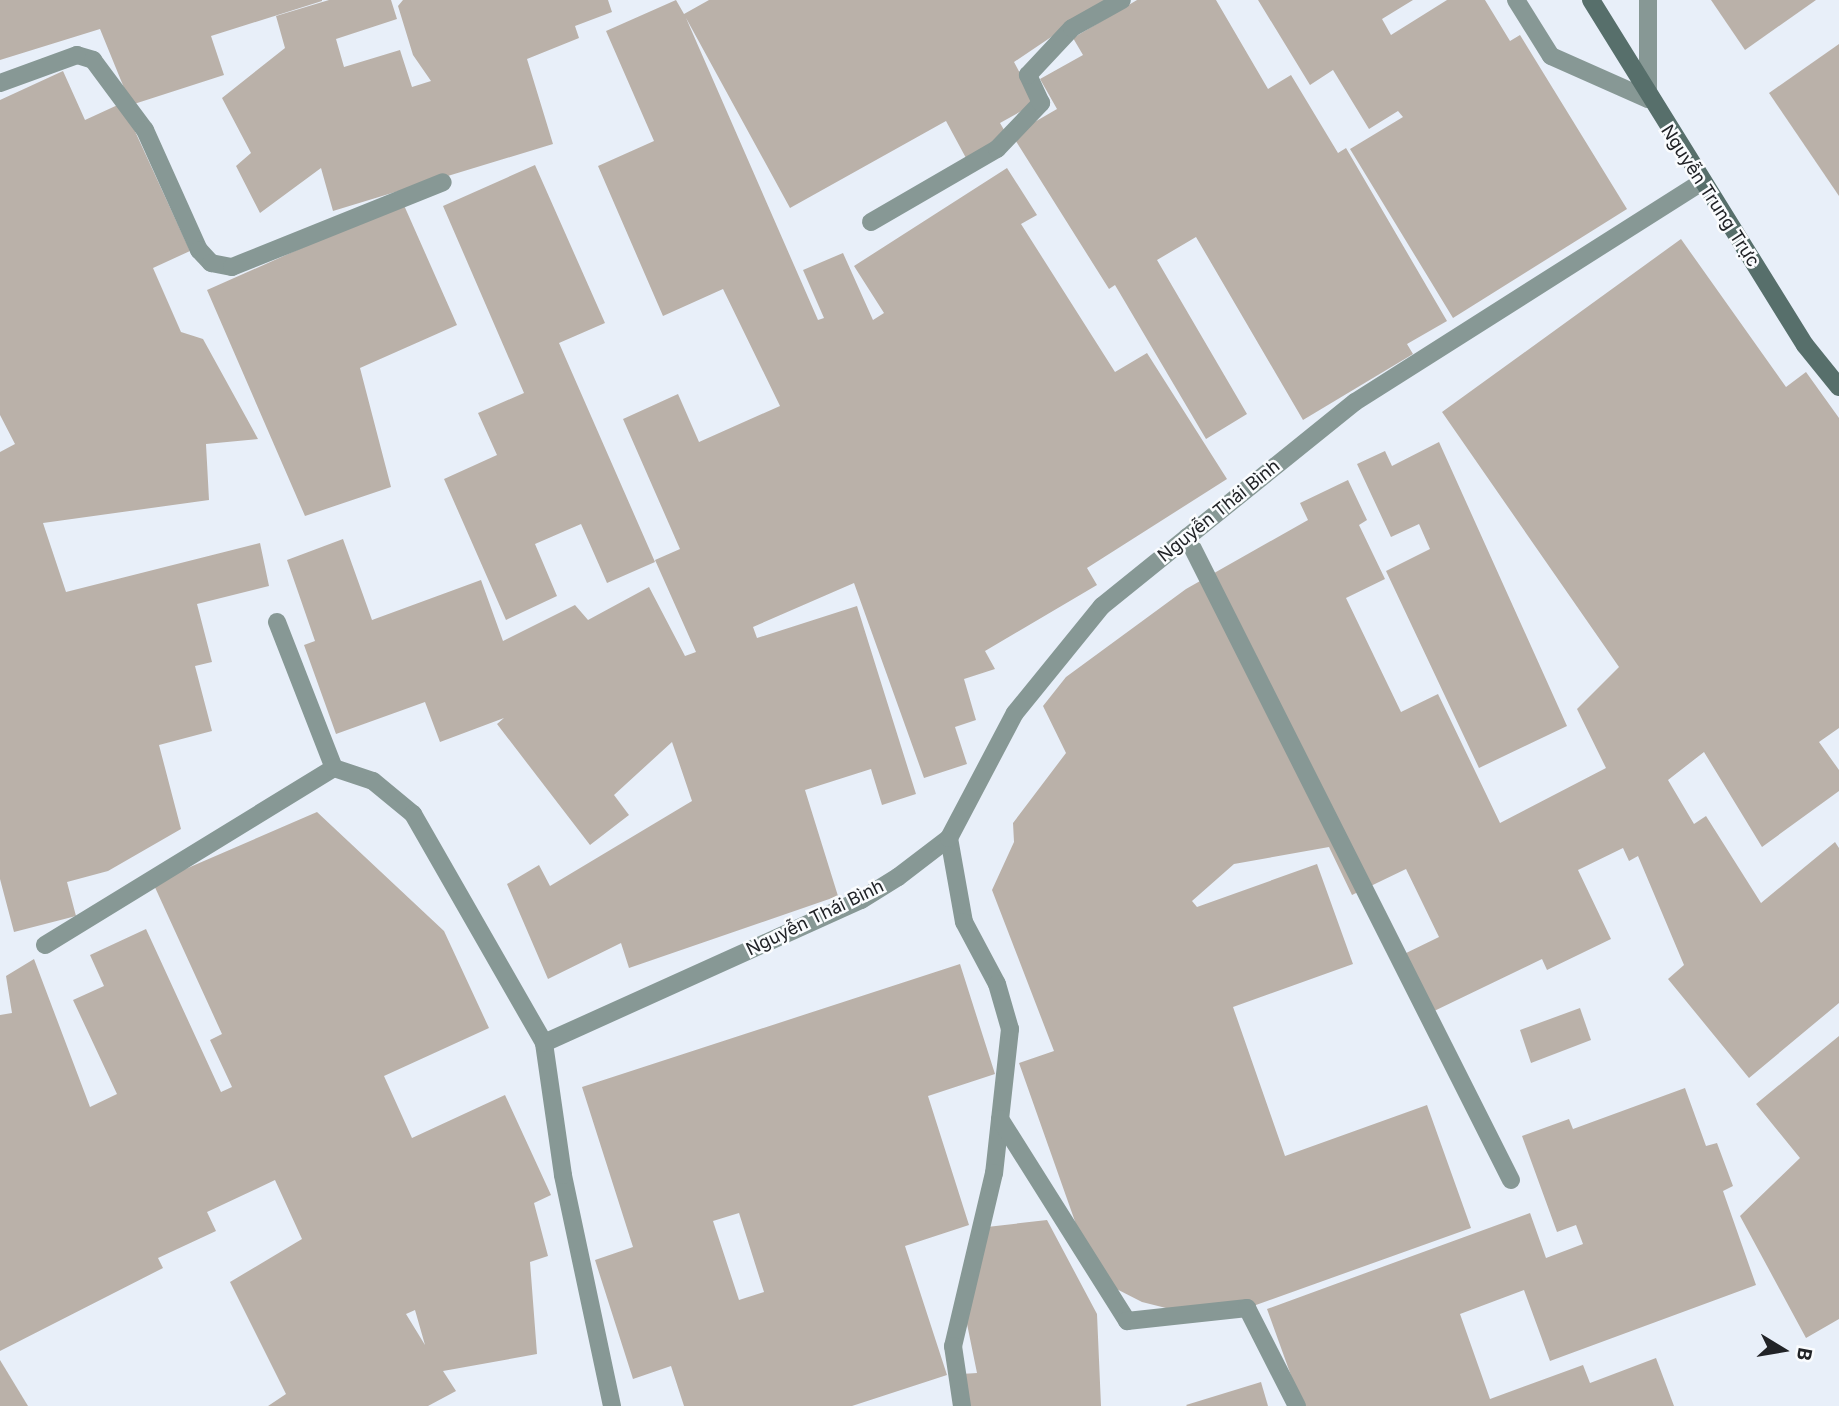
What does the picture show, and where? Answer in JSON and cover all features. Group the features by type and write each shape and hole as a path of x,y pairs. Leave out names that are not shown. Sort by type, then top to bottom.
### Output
{"main road":[{"name":"Nguyễn Trung Trực","path":"1595,7 1700,182 1839,387"}],"street":[{"path":"871,222 997,149 1041,103 1028,75 1072,29 1122,0"},
{"path":"1516,0 1550,57 1648,99 1648,0"},
{"path":"0,83 77,55 93,60 145,130 199,250 211,263 232,267 443,182"},
{"name":"Nguyễn Thái Bình","path":"544,1042 860,900 949,838 1014,713 1102,606 1355,402 1700,182"},
{"path":"1187,537 1511,1180"},
{"path":"277,622 334,768"},
{"path":"45,944 334,768 373,781 413,814 544,1042 563,1175 611,1406"},
{"path":"949,838 964,922 997,984 1010,1029 1000,1119 953,1346 962,1406"},
{"path":"1000,1119 1126,1321 1247,1308 1297,1406"}],"building":[{"path":"0,0 322,1 211,36 224,75 131,105 100,29 0,60"},
{"path":"329,0 391,0 397,19 336,39 344,67 400,50 412,87 431,81 413,55 398,6 403,0 608,0 612,12 575,26 579,38 527,59 553,144 333,211 321,168 260,213 236,166 251,153 222,98 285,48 276,16"},
{"path":"676,0 684,14 709,0 1106,0 1014,62 1036,103 1000,123 1007,135 966,158 946,121 790,208 686,18 818,320 824,318 803,270 843,253 873,320 884,313 854,266 1007,168 1037,215 1021,224 1115,372 1147,353 1227,479 1087,568 1097,585 985,651 995,669 964,679 976,720 955,727 967,764 924,778 854,583 753,627 757,638 857,606 916,794 882,805 871,769 805,790 838,896 629,968 621,943 548,979 507,884 539,865 550,886 692,801 672,742 614,795 629,815 590,845 497,724 504,718 440,742 425,702 336,734 304,645 315,641 287,560 343,539 372,620 481,580 503,641 575,605 588,620 649,587 685,656 696,652 655,560 680,549 623,419 678,394 699,442 780,406 723,289 663,316 598,166 654,141 606,31"},
{"path":"1137,0 1216,0 1268,89 1291,75 1338,153 1346,148 1447,321 1407,344 1413,354 1303,420 1196,237 1157,260 1247,414 1206,439 1115,285 1109,289 1012,135 1057,109 1040,79 1083,55 1073,38"},
{"path":"1258,0 1413,0 1382,19 1391,35 1447,0 1485,0 1510,41 1520,35 1627,209 1453,318 1350,149 1403,117 1398,111 1369,129 1333,70 1310,85"},
{"path":"1711,0 1816,0 1745,50"},
{"path":"1839,44 1839,196 1769,93"},
{"path":"63,71 85,120 122,103 190,251 153,268 181,332 203,339 258,439 206,444 209,500 43,523 66,592 260,543 269,586 197,604 212,662 195,666 212,731 159,745 181,829 108,871 67,882 76,916 14,932 0,879 0,452 15,444 0,415 0,100"},
{"path":"535,165 605,323 559,343 655,562 607,583 581,524 535,544 557,596 506,620 444,479 497,455 478,413 524,393 443,206"},
{"path":"403,203 457,325 360,368 391,487 305,516 207,290"},
{"path":"1681,239 1786,387 1806,372 1839,418 1839,728 1819,742 1839,770 1839,791 1762,847 1704,752 1668,780 1694,824 1706,816 1761,903 1835,842 1839,848 1839,1003 1749,1078 1668,979 1684,965 1638,856 1629,861 1623,848 1578,870 1611,939 1547,970 1542,959 1430,1013 1402,955 1439,937 1406,869 1352,895 1329,847 1234,864 1192,901 1197,907 1317,864 1353,964 1233,1007 1285,1156 1427,1105 1471,1228 1214,1320 1142,1302 1095,1278 1019,1063 1054,1051 992,890 1014,842 1013,823 1066,753 1043,706 1066,677 1186,589 1308,520 1300,503 1348,480 1367,520 1359,525 1385,579 1346,598 1401,712 1438,694 1500,823 1606,768 1577,709 1619,667 1442,412"},
{"path":"1439,442 1567,726 1479,768 1386,571 1430,549 1419,524 1391,537 1357,464 1385,451 1392,466"},
{"path":"317,812 444,931 489,1028 384,1076 412,1138 505,1095 551,1195 534,1203 548,1256 530,1262 537,1354 443,1371 456,1391 428,1406 268,1406 286,1394 230,1282 302,1239 275,1180 207,1212 216,1231 158,1258 163,1268 0,1351 0,1015 12,1013 6,976 34,959 90,1107 117,1094 73,1000 104,986 90,955 146,929 221,1092 232,1087 210,1040 222,1034 153,883","holes":["415,1310 425,1345 406,1314"]},
{"path":"960,964 995,1074 928,1096 969,1225 905,1246 947,1375 852,1406 684,1406 671,1366 633,1379 595,1260 633,1247 582,1087","holes":["739,1213 764,1292 739,1300 713,1221"]},
{"path":"1580,1008 1591,1040 1531,1063 1520,1030"},
{"path":"1839,1036 1839,1319 1806,1338 1740,1216 1800,1158 1756,1104"},
{"path":"1685,1088 1706,1146 1717,1143 1733,1186 1723,1191 1756,1285 1550,1361 1524,1290 1460,1314 1490,1399 1583,1365 1590,1383 1656,1358 1674,1406 1302,1406 1267,1309 1530,1213 1546,1258 1583,1244 1576,1225 1557,1232 1522,1136 1569,1119 1573,1129"},
{"path":"1047,1220 1097,1314 1101,1406 965,1406 961,1374 977,1373 966,1319 987,1227"},
{"path":"0,1360 28,1406 0,1406"},
{"path":"1261,1382 1268,1406 1186,1405"}]}
